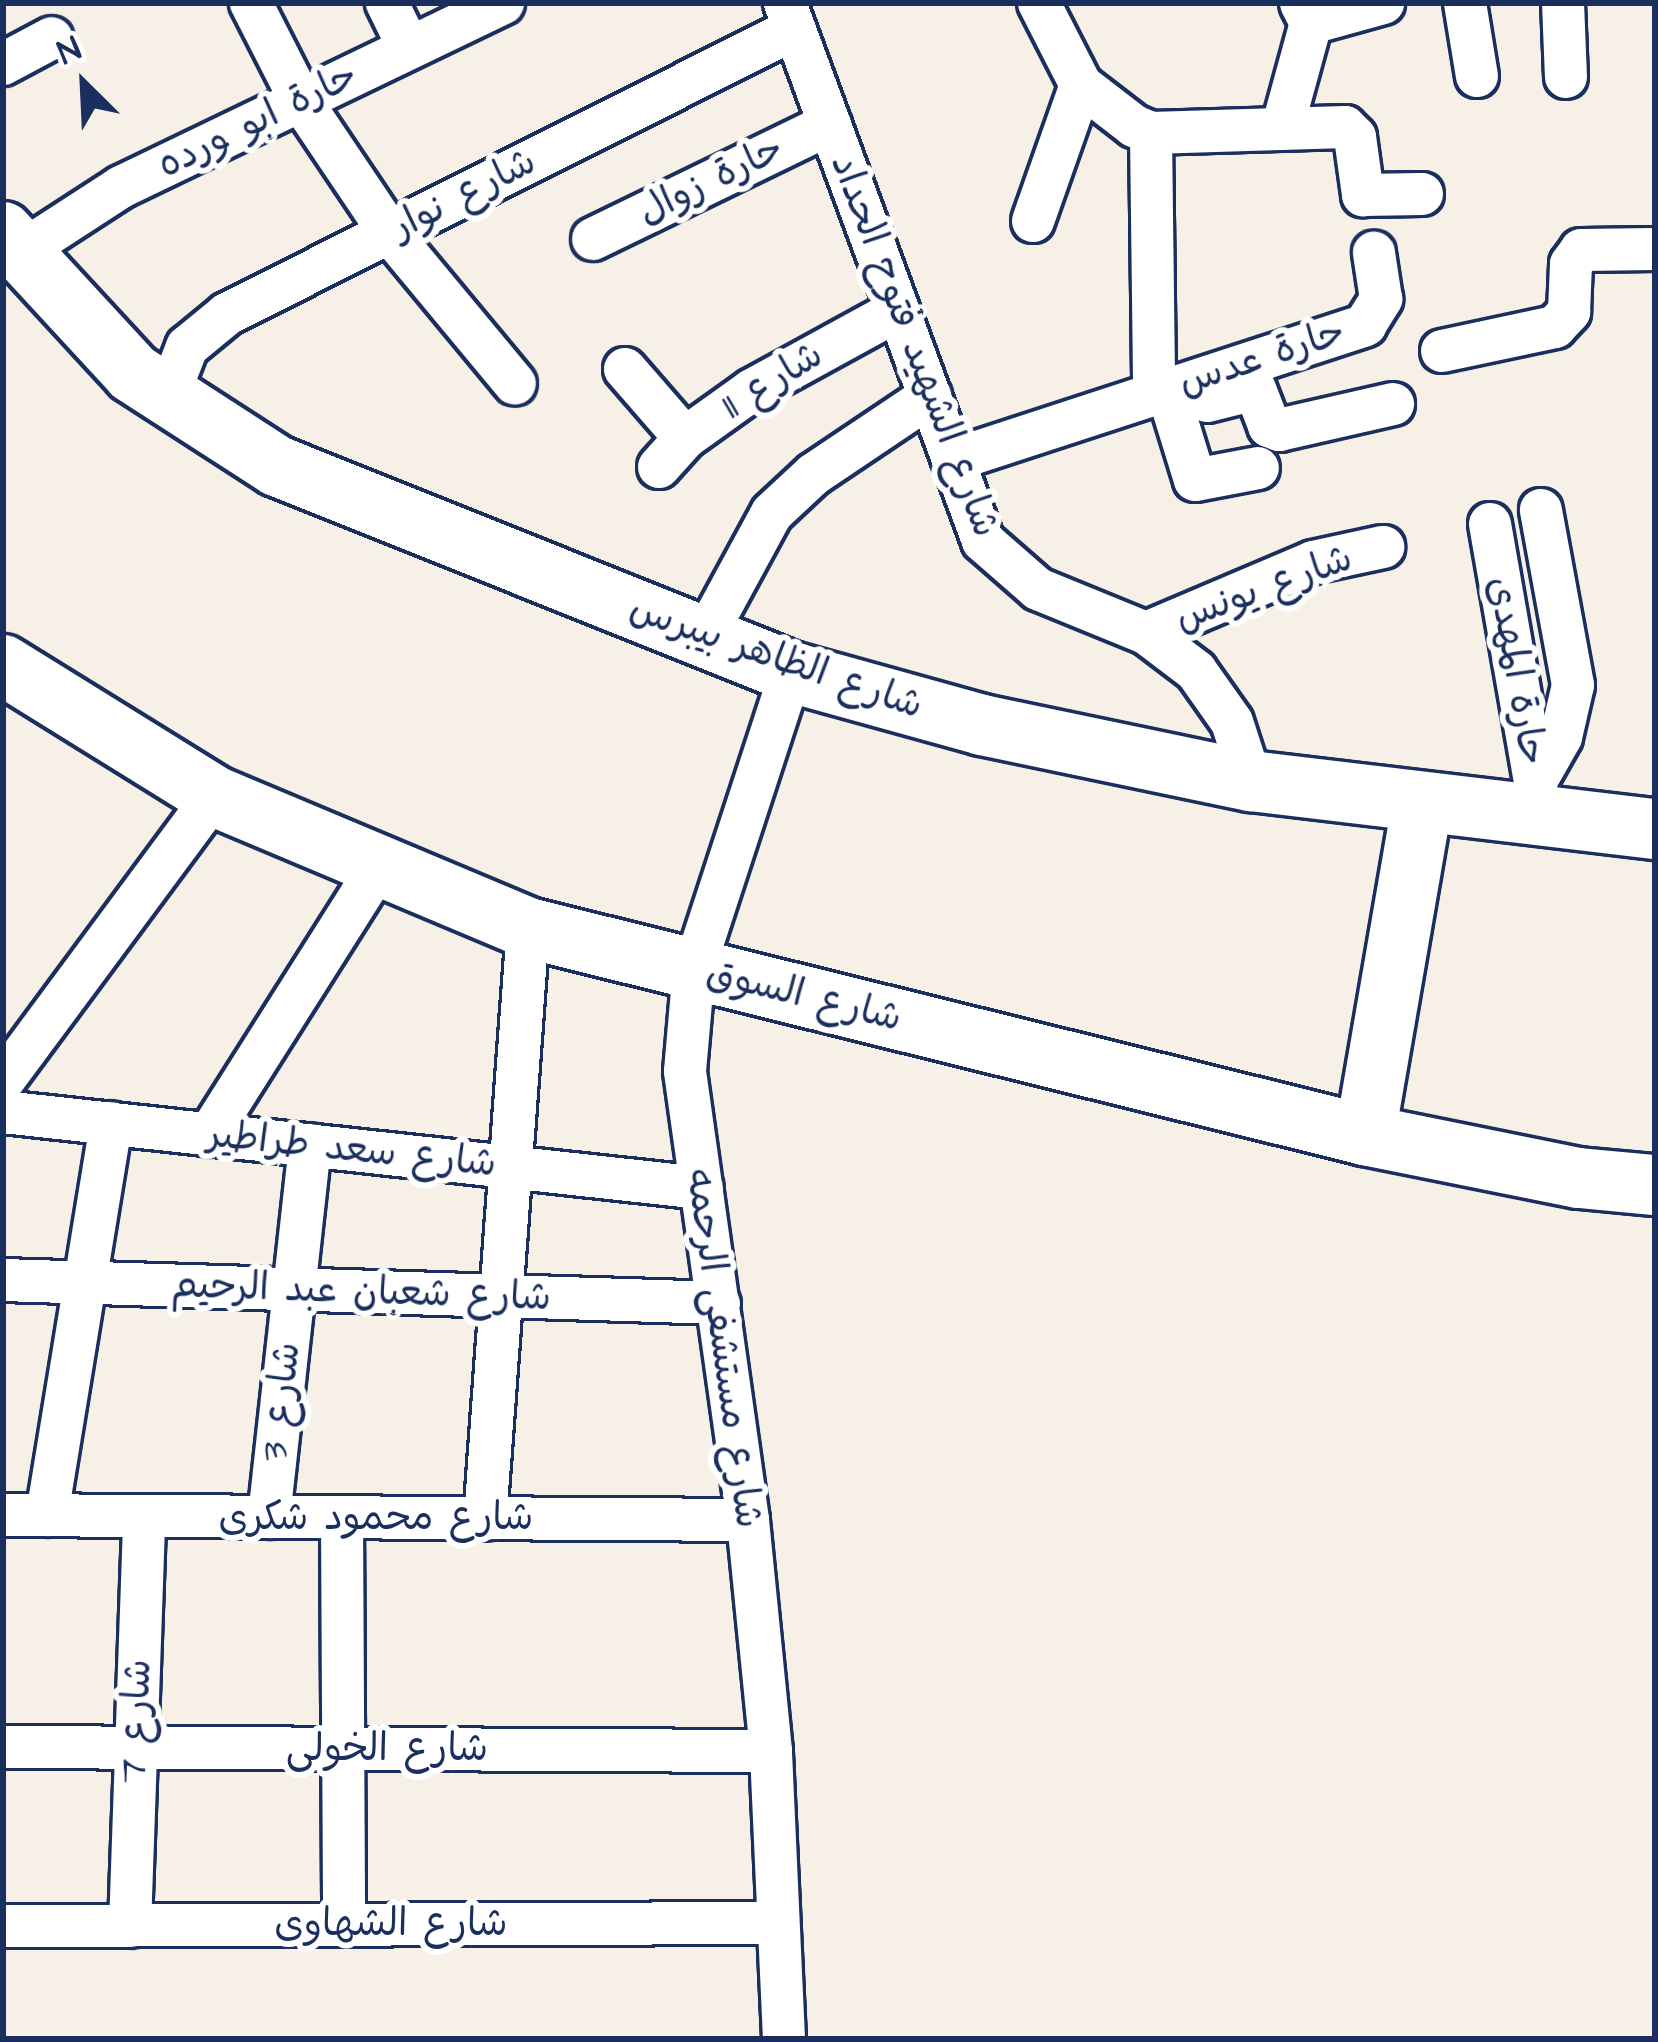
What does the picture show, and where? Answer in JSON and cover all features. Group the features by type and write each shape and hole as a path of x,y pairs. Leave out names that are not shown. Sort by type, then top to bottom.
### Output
{"main road":[{"name":"شارع الظاهر بيبرس","path":"12,242 134,373 277,466 791,672 982,725 1251,781 1422,806 1538,800 1655,829"},
{"name":"شارع السوق","path":"8,680 214,796 376,869 527,928 1365,1135 1579,1178 1655,1185"},
{"path":"1365,1135 1422,806"}],"street":[{"path":"251,3 301,101 389,232 515,384"},
{"path":"388,3 409,48"},
{"name":"حارة ابو ورده","path":"12,242 503,3"},
{"path":"1039,3 1081,85 1151,133 1345,127 1354,137 1363,195 1422,194"},
{"path":"1282,129 1306,13 1383,3"},
{"path":"1465,3 1477,76"},
{"path":"1563,3 1566,77"},
{"name":"شارع الشهيد فتوح الحداد","path":"789,16 983,541 1006,569 1146,633 1196,671 1232,722 1251,781"},
{"name":"شارع نوار","path":"168,396 174,370 206,329 789,16"},
{"path":"3,64 52,38"},
{"path":"1033,221 1081,85"},
{"name":"حارة زوال","path":"593,239 830,124"},
{"path":"1151,133 1172,388 1195,481 1258,468"},
{"path":"1442,350 1555,327 1569,312 1570,264 1581,250 1655,249"},
{"name":"حارة عدس","path":"953,460 1365,325 1381,299 1374,253"},
{"name":"شارع 11","path":"625,370 672,452 898,310"},
{"path":"1172,388 1208,401 1256,389 1275,430 1393,404"},
{"path":"704,638 772,513 814,474 930,396"},
{"path":"1538,800 1562,737 1573,685 1541,510"},
{"name":"حارة المهدى","path":"1490,524 1538,800"},
{"name":"شارع يونس","path":"1146,633 1313,562 1383,547"},
{"name":"شارع مستشفى الرحمه","path":"784,2039 771,1751 748,1520 685,1071 694,969 791,672"},
{"path":"3,1081 214,796"},
{"path":"209,1135 376,869"},
{"path":"485,1519 527,928"},
{"name":"شارع سعد طراطير","path":"3,1112 702,1188"},
{"path":"47,1515 111,1124"},
{"name":"شارع 3","path":"269,1516 310,1145"},
{"name":"شارع شعبان عبد الرحيم","path":"3,1280 719,1304"},
{"name":"شارع محمود شكرى","path":"3,1515 748,1520"},
{"name":"شارع 7","path":"130,1925 144,1516"},
{"path":"342,1517 344,1924"},
{"name":"شارع الخولى","path":"3,1747 771,1751"},
{"name":"شارع الشهاوى","path":"3,1926 778,1923"}]}
